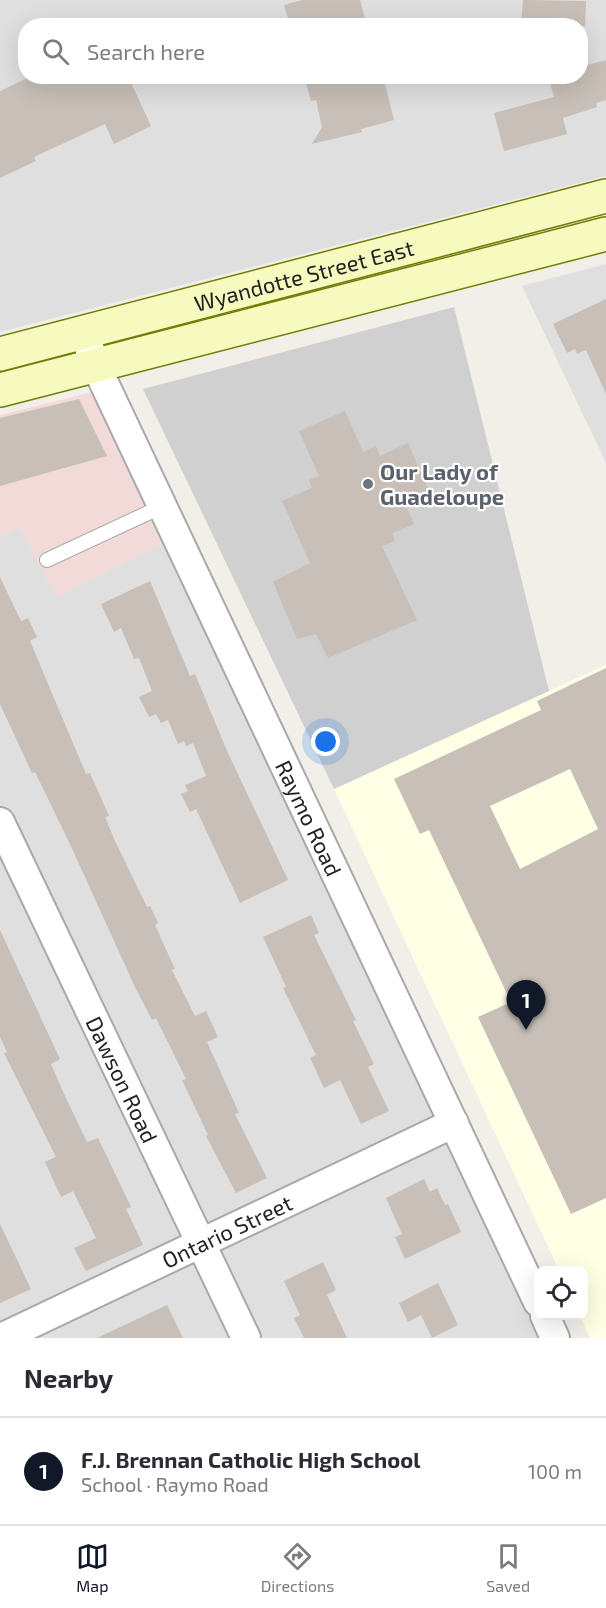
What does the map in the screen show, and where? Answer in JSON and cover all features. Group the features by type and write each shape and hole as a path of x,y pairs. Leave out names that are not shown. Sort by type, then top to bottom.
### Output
{"main road":[{"name":"Wyandotte Street East","path":"0,354 606,196"},
{"name":"Wyandotte Street East","path":"0,390 606,234"}],"street":[{"name":"Raymo Road","path":"83,331 96,366 534,1293"},
{"name":"Dawson Road","path":"0,822 246,1338"},
{"name":"Ontario Street","path":"1,1338 454,1123"},
{"path":"547,1320 555,1338"}],"lane":[{"path":"47,560 163,506"}],"shaded area":[{"path":"0,0 606,0 606,176 0,332"},
{"path":"606,264 606,463 522,286"},
{"path":"454,307 549,691 334,789 143,389"},
{"path":"93,392 169,541 56,597 19,528 0,537 0,415"},
{"path":"19,527 169,541 539,1338 0,1338 0,537"},
{"path":"606,665 606,1338 590,1338 582,1320 588,1320 588,1266 557,1266 334,789"}],"building":[{"path":"302,0 360,0 365,18 288,18 284,5"},
{"path":"523,0 586,1 585,18 522,18"},
{"path":"606,60 606,100 596,103 597,107 563,118 567,134 504,151 494,113 554,97 550,84 588,84 588,65"},
{"path":"18,83 132,84 151,126 114,144 105,124 34,157 36,161 0,178 0,91"},
{"path":"306,84 385,84 394,120 361,129 362,132 312,144 322,127 316,100 311,101"},
{"path":"606,299 606,394 586,350 577,354 575,349 567,353 553,324"},
{"path":"79,399 107,456 0,486 0,418"},
{"path":"345,411 363,452 376,446 380,456 408,443 429,491 404,502 414,524 392,533 395,541 382,546 417,620 328,658 316,634 297,639 273,582 310,563 282,501 312,488 309,480 319,476 299,431"},
{"path":"0,577 21,621 28,618 37,637 30,641 86,774 90,773 109,816 105,817 115,841 147,907 150,906 158,923 155,925 175,969 172,970 195,1016 206,1011 218,1037 207,1042 239,1113 235,1114 267,1178 236,1193 206,1136 208,1135 182,1080 186,1079 156,1018 152,1020 135,987 69,842 35,772 32,773 0,704"},
{"path":"150,581 190,676 195,674 227,751 288,880 240,903 196,809 190,812 181,794 188,791 185,785 206,776 193,743 186,746 184,741 178,744 168,720 161,723 156,714 149,717 139,697 152,691 139,658 134,659 121,628 114,632 101,604"},
{"path":"606,668 606,1198 571,1214 478,1017 511,1002 429,830 420,834 394,779 541,710 537,701","holes":["570,769 598,829 520,869 490,806"]},
{"path":"311,915 319,933 314,935 356,1020 353,1021 374,1064 368,1067 389,1111 361,1124 340,1080 324,1088 310,1058 316,1055 283,988 286,987 263,937"},
{"path":"0,930 60,1059 51,1064 64,1094 87,1142 98,1138 131,1207 126,1209 143,1245 86,1271 74,1248 96,1238 73,1191 61,1197 45,1162 56,1157 4,1053 7,1052 0,1037"},
{"path":"424,1179 430,1192 437,1188 445,1205 448,1204 461,1232 405,1259 395,1237 402,1234 386,1198"},
{"path":"0,1224 31,1289 0,1303"},
{"path":"323,1262 336,1290 327,1295 347,1338 304,1338 294,1318 300,1315 284,1281"},
{"path":"438,1283 458,1325 432,1338 421,1315 408,1322 399,1303"},
{"path":"167,1305 183,1338 97,1338"}],"place":[{"name":"Our Lady of Guadeloupe","path":"368,484"},
{"name":"F.J. Brennan Catholic High School","path":"526,1030"}]}
